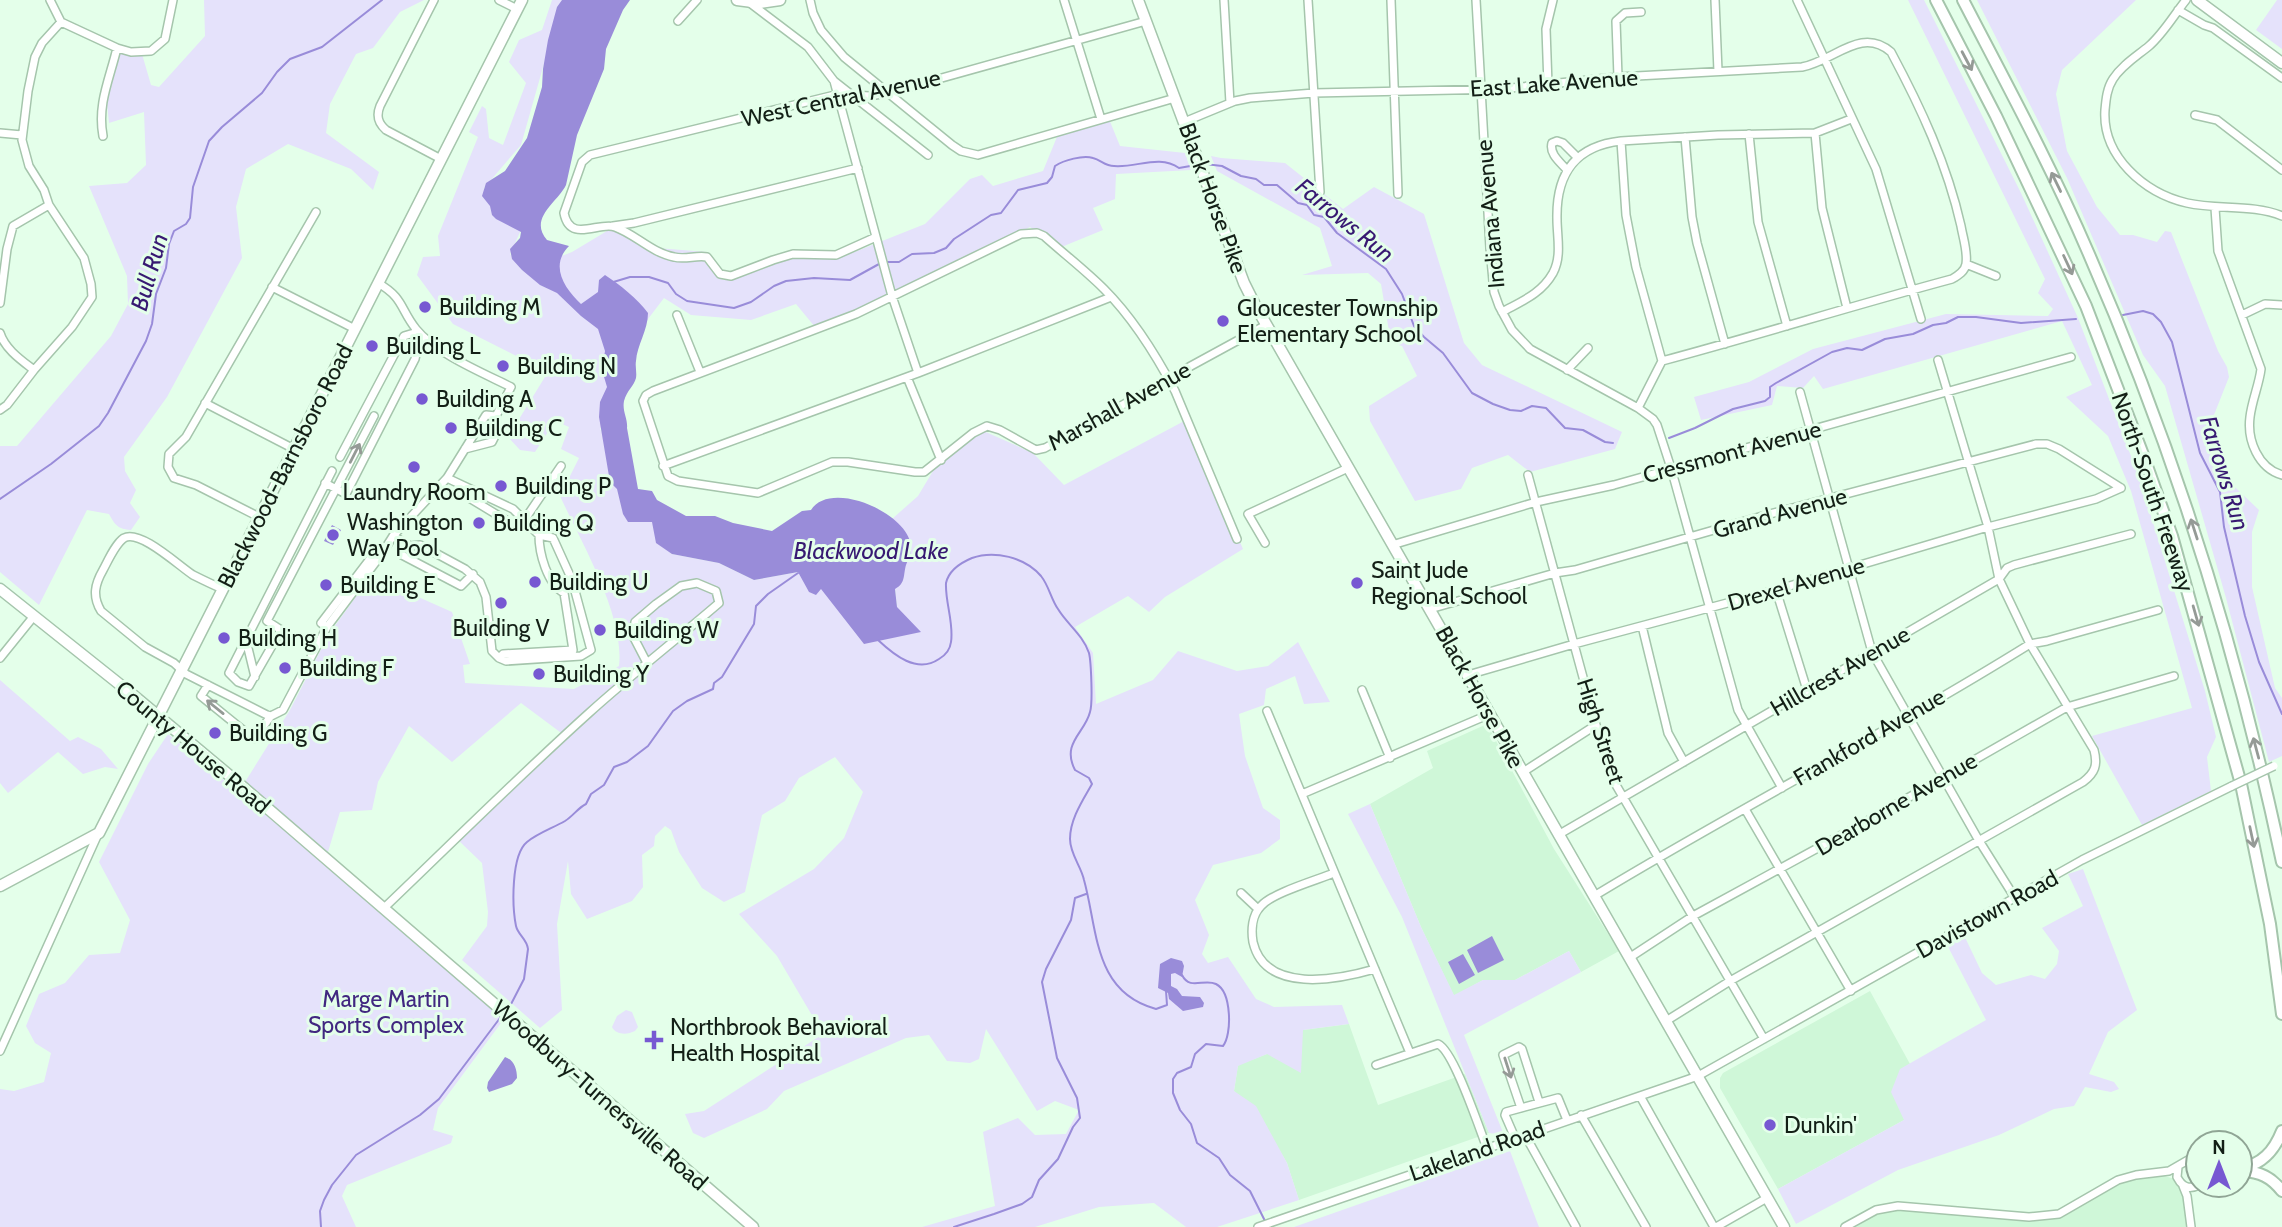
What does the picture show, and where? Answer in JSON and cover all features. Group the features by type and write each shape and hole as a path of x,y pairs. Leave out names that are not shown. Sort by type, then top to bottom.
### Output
{"highway":[{"name":"North-South Freeway","path":"1936,0 2008,141 2082,296 2143,452 2172,536 2241,784 2270,924 2282,1014"},
{"name":"North-South Freeway","path":"1963,0 2088,250 2179,482 2221,613 2265,783 2282,862"},
{"path":"2254,1164 2263,1160 2282,1131"},
{"path":"2254,1172 2273,1180 2282,1191"}],"main road":[{"path":"737,0 767,3 780,0"},
{"name":"Black Horse Pike","path":"1138,0 1244,283 1266,325 1784,1227"},
{"path":"2197,0 2282,63"},
{"name":"Blackwood-Barnsboro Road","path":"99,833 519,5"},
{"name":"County House Road","path":"0,589 159,717 384,908"},
{"path":"0,886 99,833"},
{"name":"Woodbury-Turnersville Road","path":"384,908 753,1227"}],"street":[{"path":"50,0 61,22 117,48 139,52 151,51 165,39 173,0"},
{"path":"434,0 377,115 386,130 441,159"},
{"path":"499,0 519,5"},
{"path":"678,21 697,0"},
{"path":"810,0 817,21 830,42 844,57 961,152 971,155 1175,98"},
{"path":"1065,0 1101,119"},
{"path":"1224,0 1230,103"},
{"path":"1308,0 1320,192"},
{"path":"1391,0 1398,194"},
{"name":"Indiana Avenue","path":"1476,0 1494,292 1512,330 1530,349 1638,408 1657,425 1732,692 1745,725 1782,788"},
{"path":"1548,85 1546,29 1553,0"},
{"path":"1715,0 1718,71"},
{"path":"1797,0 1876,169 1921,319"},
{"path":"2186,0 2150,45 2113,78 2106,98 2106,130 2117,156 2156,191 2184,202 2215,208 2264,210 2282,216"},
{"path":"750,2 808,47 834,80 928,155"},
{"path":"2178,10 2213,28 2282,78"},
{"path":"1618,78 1616,21 1625,13 1642,12"},
{"name":"West Central Avenue","path":"613,226 585,230 574,228 566,219 565,208 580,167 590,155 839,94 853,96 888,93 1146,21"},
{"path":"0,410 72,327 92,296 84,258 49,205 26,157 22,135 35,57 42,43 61,22"},
{"name":"East Lake Avenue","path":"1184,122 1230,103 1250,98 1314,93 1481,89 1802,67 1824,60 1861,42 1874,41 1891,52 1937,146 1966,252 1966,264"},
{"path":"103,136 102,104 117,48"},
{"path":"834,80 891,296 918,373"},
{"path":"2195,115 2217,120 2282,170"},
{"path":"1502,312 1535,295 1553,272 1558,253 1557,196 1567,170 1578,158 1596,146 1621,141 1685,137 1815,133 1851,118"},
{"path":"0,132 22,135"},
{"path":"1815,133 1822,208 1847,308"},
{"path":"1749,134 1758,222 1787,326"},
{"path":"1685,137 1697,243 1726,344"},
{"path":"1621,141 1626,215 1636,267 1662,361 1638,408"},
{"path":"1567,170 1553,155 1552,144 1563,142 1578,158"},
{"path":"613,226 858,167"},
{"path":"0,303 13,226 49,205"},
{"path":"2215,208 2218,251 2262,369 2250,414 2252,443 2262,461 2282,475"},
{"path":"259,517 196,485 177,480 170,471 169,454 186,436 316,212"},
{"path":"613,226 669,256 707,257 720,274 731,276 793,254 836,255 876,237"},
{"path":"1111,297 918,373 663,466 645,408 645,397 653,391 856,313 1021,234 1044,236 1111,297 1135,324 1169,379 1237,539"},
{"path":"1662,361 1952,279 1963,271 1966,264 1996,276"},
{"path":"325,483 346,494 415,359 418,344 415,332 395,295 378,283"},
{"path":"272,287 355,329"},
{"path":"2242,314 2265,304 2282,305"},
{"path":"677,315 700,372"},
{"name":"Marshall Avenue","path":"663,466 668,476 678,481 758,493 832,463 848,462 924,472 973,433 987,426 1000,430 1036,450 1045,448 1266,325"},
{"path":"340,457 404,336 415,332"},
{"path":"415,332 443,352 511,387 496,416 498,430 492,442 465,449"},
{"path":"0,334 15,355 34,370"},
{"path":"1567,370 1588,348"},
{"name":"Cressmont Avenue","path":"1392,545 1536,502 1614,485 2071,357"},
{"path":"1666,1021 1730,981 2083,782 2094,772 2094,750 2030,644 1998,579 1988,527 1938,360"},
{"path":"907,377 941,460"},
{"path":"1800,392 1872,652 1978,839 2015,898"},
{"path":"205,403 294,449"},
{"path":"363,412 384,420"},
{"path":"208,685 201,696 254,739 271,716 283,710 327,627 393,536 447,478 486,415 496,416"},
{"path":"332,471 229,673 238,682 249,686 281,630 267,621 374,416"},
{"name":"Grand Avenue","path":"1430,609 2043,443 2059,449 2121,488"},
{"path":"466,487 461,493 519,528 561,466"},
{"path":"1265,543 1248,514 1348,468"},
{"name":"High Street","path":"1528,475 1607,763 1623,797 1764,1039"},
{"path":"393,536 405,543 428,548 472,574 483,587 492,651 499,658 506,661 581,656 591,650 572,580 553,538 539,535 513,509 447,478"},
{"name":"Drexel Avenue","path":"1468,675 1776,590 1988,527 2096,499 2121,488"},
{"path":"303,526 313,532"},
{"name":"Hillcrest Avenue","path":"1558,835 1998,579 2007,568 2132,534"},
{"path":"499,658 503,654 573,650 564,593 556,589 539,550 539,535"},
{"path":"222,589 191,573 143,540 133,537 125,538 119,543 98,580 95,594 101,611 145,647 208,685 271,716"},
{"path":"405,543 400,554 461,586 472,574"},
{"path":"287,558 297,564"},
{"path":"384,908 551,748 646,663 719,603 716,591 697,583 681,586 635,622 633,636 646,663"},
{"path":"1776,590 1808,690"},
{"name":"Frankford Avenue","path":"1594,896 2030,644 2158,610"},
{"path":"0,658 34,616"},
{"path":"1642,626 1668,733 1684,762"},
{"path":"246,640 255,677"},
{"name":"Dearborne Avenue","path":"1629,958 1693,916 1782,869 2067,707 2174,676"},
{"path":"230,696 238,682"},
{"path":"1362,690 1390,758"},
{"path":"1267,711 1410,1053"},
{"path":"1302,794 1490,714"},
{"path":"1523,772 1596,725"},
{"name":"Davistown Road","path":"1698,1076 2082,860 2278,764"},
{"path":"1745,809 1851,991"},
{"path":"0,1051 99,833"},
{"path":"1334,873 1270,898 1258,909 1252,937 1256,952 1268,968 1287,976 1315,979 1345,977 1375,969"},
{"path":"1241,894 1258,909"},
{"path":"1377,1065 1438,1044 1444,1046 1487,1148"},
{"path":"1521,1108 1503,1055 1519,1047 1522,1049 1539,1102"},
{"name":"Lakeland Road","path":"1258,1227 1698,1076"},
{"path":"1640,1096 1715,1227 1767,1198"},
{"path":"1515,1138 1506,1112 1558,1098 1567,1120"},
{"path":"1581,1115 1646,1227"},
{"path":"1525,1135 1576,1227"},
{"path":"1845,1227 1876,1210 1898,1206 2029,1217 2049,1216 2076,1206 2118,1180 2169,1171 2184,1162"},
{"path":"2178,1167 2191,1227"},
{"path":"2146,1175 2166,1176 2184,1184"},
{"path":"2190,1215 2194,1199"}],"shaded area":[{"path":"1487,724 1554,849 1619,951 1581,972 1569,951 1515,980 1483,980 1454,996 1421,927 1370,804 1433,768 1427,751"},
{"path":"1870,991 1910,1064 1900,1070 1904,1120 1778,1189 1720,1088 1720,1078 1723,1073"},
{"path":"1349,1024 1378,1105 1465,1074 1489,1133 1299,1200 1287,1163 1271,1136 1234,1091 1238,1065 1267,1054 1303,1030"},
{"path":"2161,1175 2178,1180 2183,1186 2191,1227 1845,1227 1883,1208 2049,1216 2118,1180"}],"green space":[{"path":"204,0 424,0 400,12 373,48 356,54 330,104 326,133 379,172 373,190 351,169 288,144 246,169 236,207 242,258 167,397 124,457 125,471 136,490 130,503 140,517 131,530 123,529 117,526 109,514 87,510 39,605 0,572 0,446 17,446 111,336 128,304 127,276 89,186 127,183 146,165 144,112 109,123 105,84 118,50 142,54 151,85 159,87 205,36"},
{"path":"552,0 562,0 521,145 484,188 502,219 521,230 510,254 523,271 572,252 612,228 657,248 707,252 723,280 764,262 852,253 925,224 970,179 982,175 993,186 1043,171 1059,132 1109,119 1120,146 1185,153 1191,170 1116,174 1115,199 1093,208 1103,230 1059,248 1030,227 899,295 815,327 796,304 751,320 691,315 664,298 648,319 600,429 672,554 719,563 754,580 798,572 820,588 897,607 895,588 911,548 892,519 918,496 945,451 979,429 1033,453 1064,485 1188,419 1243,549 1165,597 1149,612 1128,596 1075,627 1093,653 1096,704 1153,680 1178,651 1237,671 1268,666 1298,642 1330,702 1304,704 1295,676 1266,689 1264,705 1239,714 1245,756 1263,808 1280,820 1280,839 1261,853 1213,865 1195,900 1209,935 1202,954 1208,963 1228,957 1256,999 1274,1007 1342,1005 1349,1024 1303,1030 1301,1073 1267,1054 1238,1066 1234,1091 1256,1106 1287,1163 1299,1200 1217,1227 1186,1227 1154,1203 1099,1207 1035,1227 922,1227 995,1206 983,1132 1018,1118 1035,1135 1066,1134 1079,1110 1055,1101 1037,1111 986,1029 979,1059 970,1063 947,1061 929,1035 906,1038 784,1091 767,1109 704,1138 693,1133 685,1114 704,1111 823,1034 777,956 739,914 814,869 844,838 863,792 835,757 799,778 785,801 762,815 745,892 724,902 702,888 679,852 671,830 665,826 655,836 654,846 642,855 643,887 632,901 587,919 571,894 568,861 557,924 562,1010 540,1028 462,960 487,926 488,912 482,863 456,838 564,735 521,703 452,762 409,726 378,782 372,810 340,812 328,852 245,782 290,710 329,634 371,576 452,612 470,664 463,665 465,683 574,689 619,666 619,646 609,602 560,496 579,458 561,449 569,427 555,421 535,452 520,450 508,437 548,372 453,324 417,275 423,257 440,256 438,236 478,137 469,132 482,106 486,109 489,138 503,145 526,83 509,62 519,40 542,30"},
{"path":"1908,0 1924,0 2021,193 2078,318 2139,477 2205,691 2216,737 2207,757 2211,791 2142,825 2092,736 2192,708 2131,491 2108,436 2066,397 2092,385 2062,321 1823,389 1814,376 1803,388 1777,386 1772,405 1701,420 1694,397 1749,382 1813,349 1946,314 2048,316 2053,309 2038,293 2045,279"},
{"path":"1977,0 2136,0 2062,70 2056,94 2067,151 2097,207 2120,235 2133,235 2157,242 2165,231 2171,232 2218,351 2227,367 2229,377 2210,425 2212,457 2215,468 2259,510 2252,532 2252,587 2275,688 2282,698 2282,756 2269,762 2226,598 2165,386 2143,355 2067,178"},
{"path":"2277,0 2282,0 2282,49 2256,30"},
{"path":"1211,156 1285,163 1343,209 1374,187 1424,214 1464,343 1482,365 1622,432 1615,449 1530,472 1508,455 1472,468 1461,489 1415,501 1370,421 1369,406 1417,376 1402,346 1391,343 1381,284 1368,273 1302,275 1332,266 1320,228 1217,171"},
{"path":"0,680 70,741 78,737 101,749 118,769 105,767 83,774 58,752 8,793 0,783"},
{"name":"Marge Martin Sports Complex","path":"168,734 342,878 504,1019 438,1108 433,1130 453,1136 451,1143 347,1185 342,1196 356,1227 0,1227 0,1089 14,1091 44,1082 51,1053 35,1043 26,1026 39,994 65,983 89,955 120,953 130,920 99,862 148,764"},
{"path":"1370,804 1421,927 1454,995 1483,980 1515,980 1569,951 1581,972 1464,1035 1504,1135 1489,1133 1402,917 1348,814"},
{"path":"2083,869 2137,1010 2108,1032 2089,1074 2114,1082 2119,1089 2111,1092 2085,1087 2074,1106 2054,1109 1999,1135 1898,1170 1796,1224 1778,1189 1904,1120 1891,1092 1900,1069 1986,1020 1945,941 1962,931 1982,973 1996,985 2031,975 2045,979 2057,964 2059,951 2042,928 2083,906 2068,874"},
{"path":"626,1010 632,1012 638,1027 632,1032 619,1033 612,1027 617,1016"},
{"path":"1510,1151 1539,1227 1294,1227"}],"water":[{"name":"Blackwood Lake","path":"562,0 630,0 606,49 604,69 577,135 566,185 546,211 541,225 547,240 569,246 560,261 560,269 565,284 581,304 598,292 599,280 605,275 628,292 648,313 637,355 636,378 625,397 624,405 638,489 652,491 657,500 686,516 715,516 733,523 772,531 802,511 811,510 821,501 835,498 852,499 886,513 908,536 911,549 903,581 895,589 897,607 921,632 864,644 821,589 816,595 809,592 798,572 754,580 719,563 672,554 656,543 652,522 628,522 623,514 617,489 610,482 599,417 600,402 607,387 602,370 605,351 598,329 557,293 540,285 512,259 510,249 520,238 521,232 496,219 482,196 486,183 505,171 527,138 542,87 548,40 557,7"},
{"name":"Washington Way Pool","path":"332,525 341,530 333,545 324,541"},
{"path":"1492,936 1504,960 1478,973 1467,950"},
{"path":"1463,954 1475,975 1459,984 1448,962"},
{"path":"1171,958 1182,961 1184,966 1182,977 1171,974 1171,986 1182,996 1200,997 1204,1003 1203,1007 1183,1011 1169,999 1168,993 1158,988 1160,964"},
{"path":"505,1057 514,1065 517,1078 512,1084 489,1092 488,1082"}],"waterway":[{"name":"Bull Run","path":"0,499 99,426 108,413 146,341 152,324 156,294 166,268 169,244 174,231 186,224 190,218 193,187 209,141 262,93 290,59 322,47 382,0"},
{"name":"Farrows Run","path":"885,262 899,262 912,254 934,253 946,248 954,239 991,215 1001,213 1018,190 1047,183 1055,166 1068,160 1089,157 1114,166 1156,162 1179,168 1196,165"},
{"name":"Farrows Run","path":"1205,164 1222,166 1241,176 1256,179 1264,185 1277,185 1298,203 1307,205 1314,215 1324,217 1337,233 1386,269 1402,294 1414,326 1443,353 1472,393 1510,410 1521,411 1532,406 1546,408 1565,428 1583,430 1605,442 1613,443"},
{"name":"Farrows Run","path":"610,283 630,277 649,277 668,283 676,294 687,301 734,308 751,302 786,281 814,278 850,280 879,264"},
{"name":"Farrows Run","path":"2123,315 2143,311 2153,314 2161,322 2172,342 2200,453 2220,492 2224,527 2245,616 2259,662 2282,714"},
{"name":"Farrows Run","path":"1669,438 1733,409 1765,401 1770,397 1770,387 1832,352 1847,348 1862,350 1885,339 1913,334 1958,317 2021,323 2076,319"},
{"path":"878,640 899,657 914,664 931,663 944,656 950,647 952,635 946,583 956,568 972,558 990,555 1009,557 1027,564 1041,576 1058,609 1083,641 1090,657 1091,707 1072,745 1071,761 1075,770 1089,778 1092,784 1075,817 1070,839 1084,880 1096,938 1109,974 1120,989 1135,1001 1156,1009 1167,1005 1166,991"},
{"path":"509,1008 524,979 528,949 517,929 514,906 515,869 522,849 531,839 565,821 586,804 591,794 604,785 614,767 627,762 648,746 673,711 713,689 714,683 722,677 754,624 756,606 798,573"},
{"path":"954,1227 1022,1204 1032,1197 1039,1180 1058,1159 1080,1118 1077,1098 1057,1058 1042,982 1071,920 1075,898 1086,894"},
{"path":"1182,975 1189,982 1216,984 1221,989 1228,1004 1229,1024 1223,1046 1206,1044 1195,1054 1191,1067 1177,1073 1173,1079 1173,1093 1180,1110 1191,1124 1197,1143 1219,1158 1230,1175 1250,1191 1266,1223"},
{"path":"321,1227 320,1211 324,1200 332,1185 356,1155 420,1115 439,1099 500,1018"}],"place":[{"name":"Building M","path":"425,307"},
{"name":"Gloucester Township Elementary School","path":"1223,321"},
{"name":"Building L","path":"372,346"},
{"name":"Building N","path":"503,366"},
{"name":"Building A","path":"422,399"},
{"name":"Building C","path":"451,428"},
{"name":"Laundry Room","path":"414,467"},
{"name":"Building P","path":"501,486"},
{"name":"Building Q","path":"479,523"},
{"name":"Washington Way Pool","path":"333,535"},
{"name":"Building U","path":"535,582"},
{"name":"Saint Jude Regional School","path":"1357,583"},
{"name":"Building E","path":"326,585"},
{"name":"Building V","path":"501,603"},
{"name":"Building W","path":"600,630"},
{"name":"Building H","path":"224,638"},
{"name":"Building F","path":"285,668"},
{"name":"Building Y","path":"539,674"},
{"name":"Building G","path":"215,733"},
{"name":"Northbrook Behavioral Health Hospital","path":"654,1040"},
{"name":"Dunkin'","path":"1770,1125"}]}
